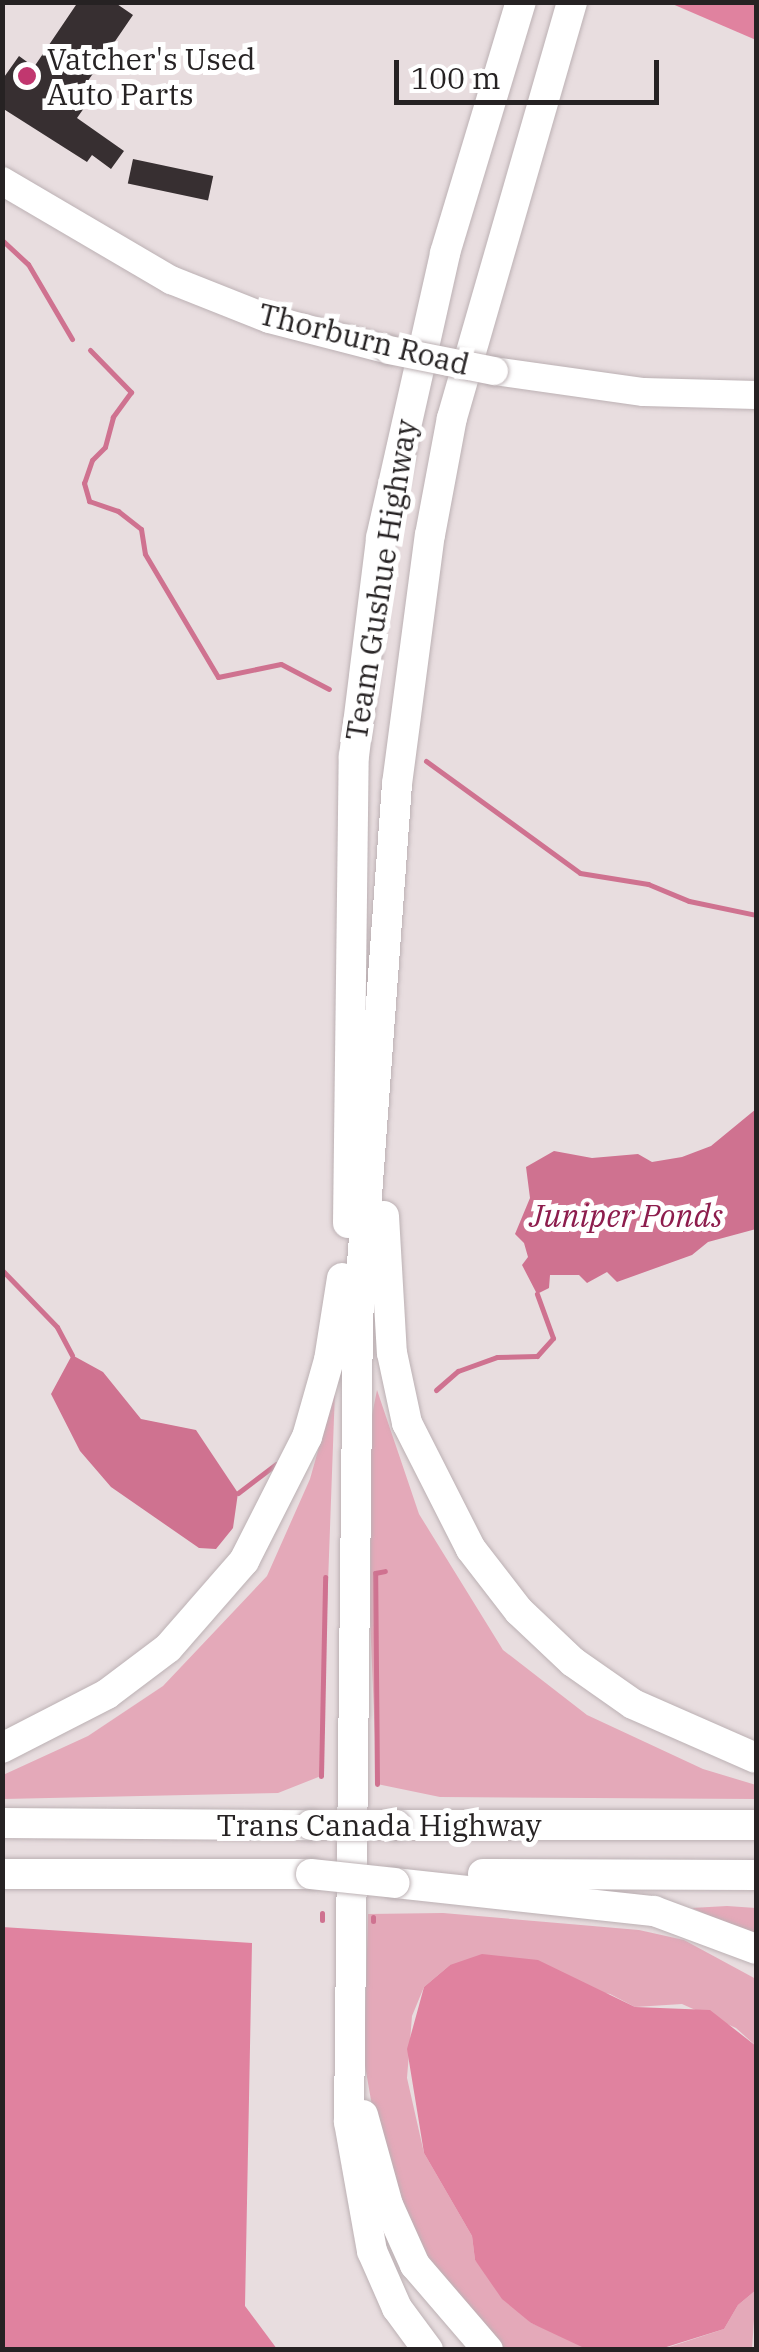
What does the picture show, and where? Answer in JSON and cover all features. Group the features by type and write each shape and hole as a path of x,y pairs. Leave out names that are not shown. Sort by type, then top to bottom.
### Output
{"highway":[{"name":"Team Gushue Highway","path":"348,1234 354,756 380,538 444,253 521,2"},
{"name":"Team Gushue Highway","path":"380,1062 396,784 430,535 452,418 572,2"},
{"path":"380,1062 358,1319 353,2052 349,2122 361,2212 384,2282 428,2350"},
{"path":"380,1062 392,1352 406,1424 436,1491 520,1611 573,1662 633,1704 756,1758"},
{"path":"348,1234 358,1319"},
{"path":"2,1748 107,1694 168,1648 244,1561 307,1437 330,1360 348,1234"},
{"name":"Trans Canada Highway","path":"2,1823 756,1825"},
{"name":"Trans Canada Highway","path":"2,1874 311,1874 395,1878 756,1875"},
{"path":"395,1878 654,1911 756,1949"},
{"path":"353,2052 367,2133 400,2235 432,2290 488,2350"}],"main road":[{"name":"Thorburn Road","path":"2,181 172,280 268,319 389,350 494,371 644,392 756,395"}],"shaded area":[{"path":"670,3 756,3 756,40"},
{"path":"335,1390 321,1776 278,1793 3,1799 3,1775 88,1736 163,1686 267,1576 310,1479"},
{"path":"377,1390 419,1514 503,1650 587,1715 703,1769 756,1785 756,1799 440,1797 377,1784 370,1618 371,1420"},
{"path":"692,1908 756,1908 756,1937"},
{"path":"443,1913 639,1930 684,1940 756,1979 756,2046 736,2028 682,2004 635,2007 610,1994 450,1965 424,1987 412,2016 407,2078 424,2153 472,2236 475,2260 531,2323 599,2349 501,2349 434,2290 379,2146 364,2060 368,1914"},
{"path":"2,1927 252,1943 245,2306 277,2349 3,2349"},
{"path":"482,1954 538,1960 635,2007 710,2010 756,2046 756,2290 738,2305 724,2329 660,2349 582,2347 531,2323 502,2299 475,2260 472,2236 424,2153 407,2049 424,1987 450,1965"},
{"path":"756,2290 752,2349 660,2350 724,2329 738,2305"}],"water":[{"name":"Juniper Ponds","path":"756,1109 756,1229 708,1242 692,1255 617,1282 607,1272 587,1283 579,1275 550,1275 549,1288 537,1294 522,1265 528,1257 524,1243 515,1234 530,1198 526,1167 554,1151 592,1158 638,1154 652,1162 682,1157 711,1146"},
{"path":"72,1355 103,1372 141,1419 196,1430 238,1493 233,1528 216,1549 199,1548 111,1487 80,1451 51,1394"}],"building":[{"name":"Vatcher's Used Auto Parts","path":"78,2 114,2 133,15 79,94 89,101 77,118 124,151 111,169 92,155 87,162 2,108 2,80 19,56 34,67"},
{"path":"133,159 213,176 208,201 128,183"}],"waterway":[{"path":"2,240 28,264 72,339"},
{"path":"90,350 131,392 113,417 105,447 92,460 84,483 89,501 118,511 141,529 145,554 218,677 281,664 329,689"},
{"path":"426,761 580,873 648,884 689,901 756,915"},
{"path":"2,1270 57,1327 72,1355"},
{"path":"436,1390 458,1371 497,1357 537,1356 553,1338 537,1294"},
{"path":"238,1493 276,1464"},
{"path":"377,1784 375,1573 385,1571"},
{"path":"321,1776 325,1577"},
{"path":"322,1913 322,1920"}],"place":[{"name":"Vatcher's Used Auto Parts","path":"27,76"}]}
